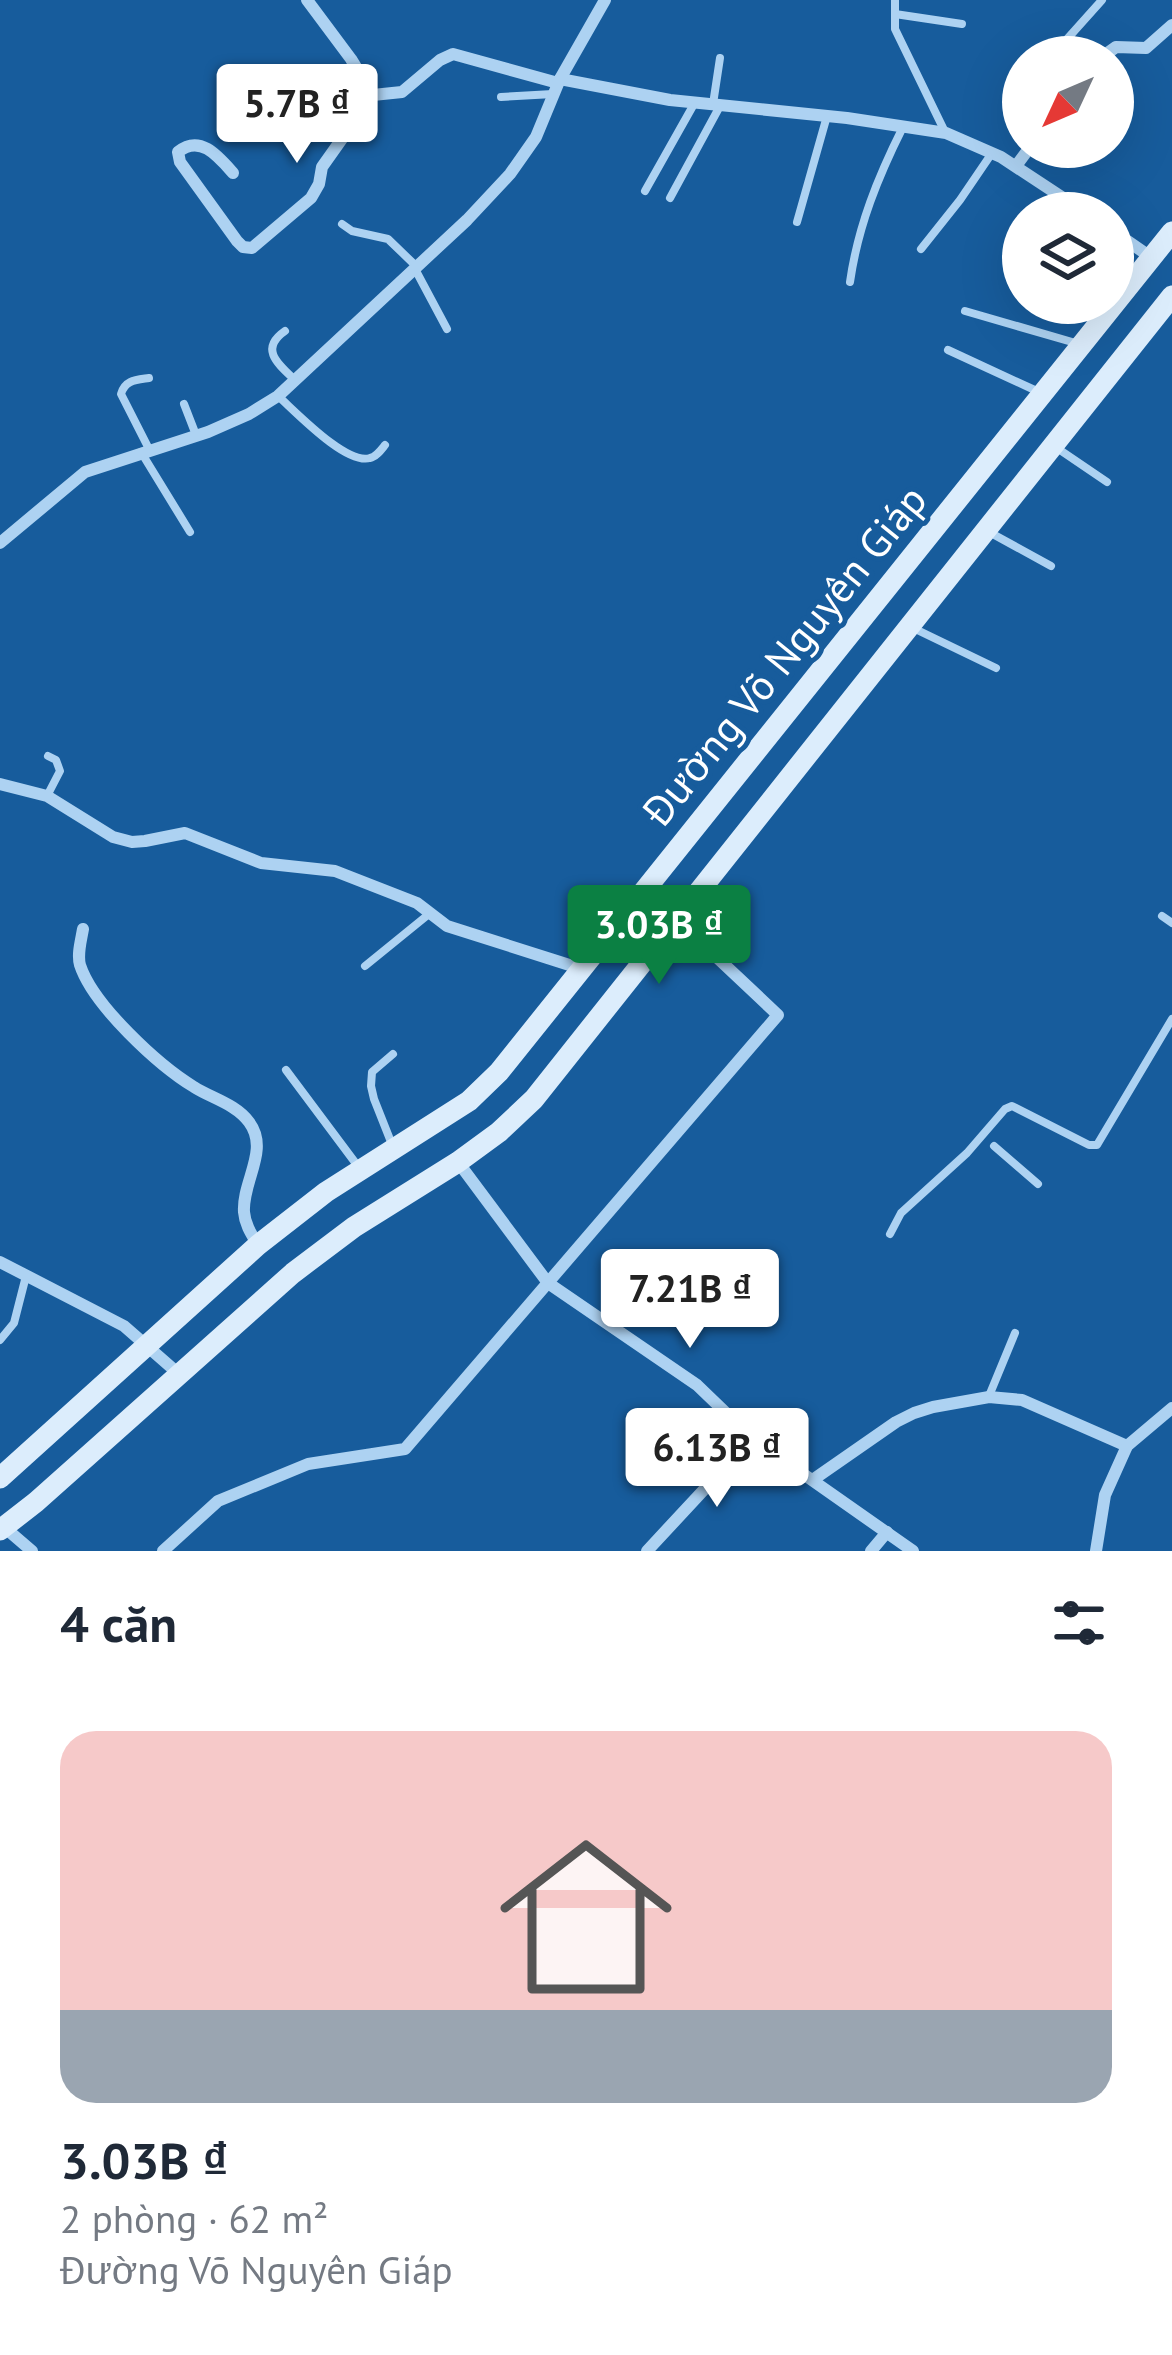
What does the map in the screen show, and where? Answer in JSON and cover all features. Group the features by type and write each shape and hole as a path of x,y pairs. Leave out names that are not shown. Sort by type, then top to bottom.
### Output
{"main road":[{"name":"Đường Võ Nguyên Giáp","path":"0,1478 258,1246 326,1192 470,1101 500,1072 1172,232"},
{"path":"1135,279 1169,300"},
{"name":"Đường Võ Nguyên Giáp","path":"2,1528 292,1274 354,1227 458,1162 533,1099 1169,300"}],"street":[{"path":"307,0 373,95"},
{"path":"0,543 77,477 196,436 278,396 466,220 526,154 557,85 605,0"},
{"path":"1134,48 1146,48 1172,25"},
{"path":"233,172 206,147 190,145 178,152 180,162 237,241 252,248 311,198 322,167 373,95 403,92 453,54 557,85 946,133 1002,158"},
{"path":"1019,168 1055,192"},
{"path":"1134,246 1152,258"},
{"path":"0,784 47,796 123,841 145,842 185,833 261,862 335,871 417,903 447,926 582,969"},
{"path":"164,1551 218,1501 308,1464 405,1449 778,1015 676,919"},
{"path":"82,929 78,960 98,997 172,1072 242,1114 251,1125 256,1155 244,1211 258,1246"},
{"path":"458,1162 548,1283 697,1385 752,1438 913,1551"},
{"path":"0,1262 124,1326 180,1375"},
{"path":"814,1479 896,1422 933,1407 988,1397 1022,1400 1126,1446"},
{"path":"1096,1551 1106,1495 1126,1446 1172,1408"},
{"path":"647,1551 752,1438"},
{"path":"2,1528 32,1551"},
{"path":"871,1551 887,1532"}],"lane":[{"path":"896,0 896,29 946,133"},
{"path":"1070,36 1102,0"},
{"path":"895,14 962,24"},
{"path":"670,198 716,106 720,58"},
{"path":"501,97 557,85"},
{"path":"645,191 694,104"},
{"path":"797,222 827,116"},
{"path":"850,282 864,216 903,127"},
{"path":"921,249 992,152"},
{"path":"342,224 388,239 416,268 447,329"},
{"path":"965,311 1082,345"},
{"path":"285,332 273,339 273,356 295,380"},
{"path":"947,350 1043,394"},
{"path":"148,378 128,382 121,394 145,451 190,532"},
{"path":"278,396 326,439 353,455 374,458 385,445"},
{"path":"184,404 196,436"},
{"path":"1053,446 1107,482"},
{"path":"986,530 1051,566"},
{"path":"910,626 996,668"},
{"path":"47,796 60,771 56,760 48,756"},
{"path":"364,966 429,914"},
{"path":"1162,916 1172,923"},
{"path":"890,1234 901,1213 957,1163 1005,1109 1016,1106 1097,1145 1172,1019"},
{"path":"393,1054 372,1072 371,1086 394,1148"},
{"path":"286,1070 361,1170"},
{"path":"994,1145 1038,1184"},
{"path":"0,1340 14,1322 27,1275"},
{"path":"988,1397 1015,1334"}]}
